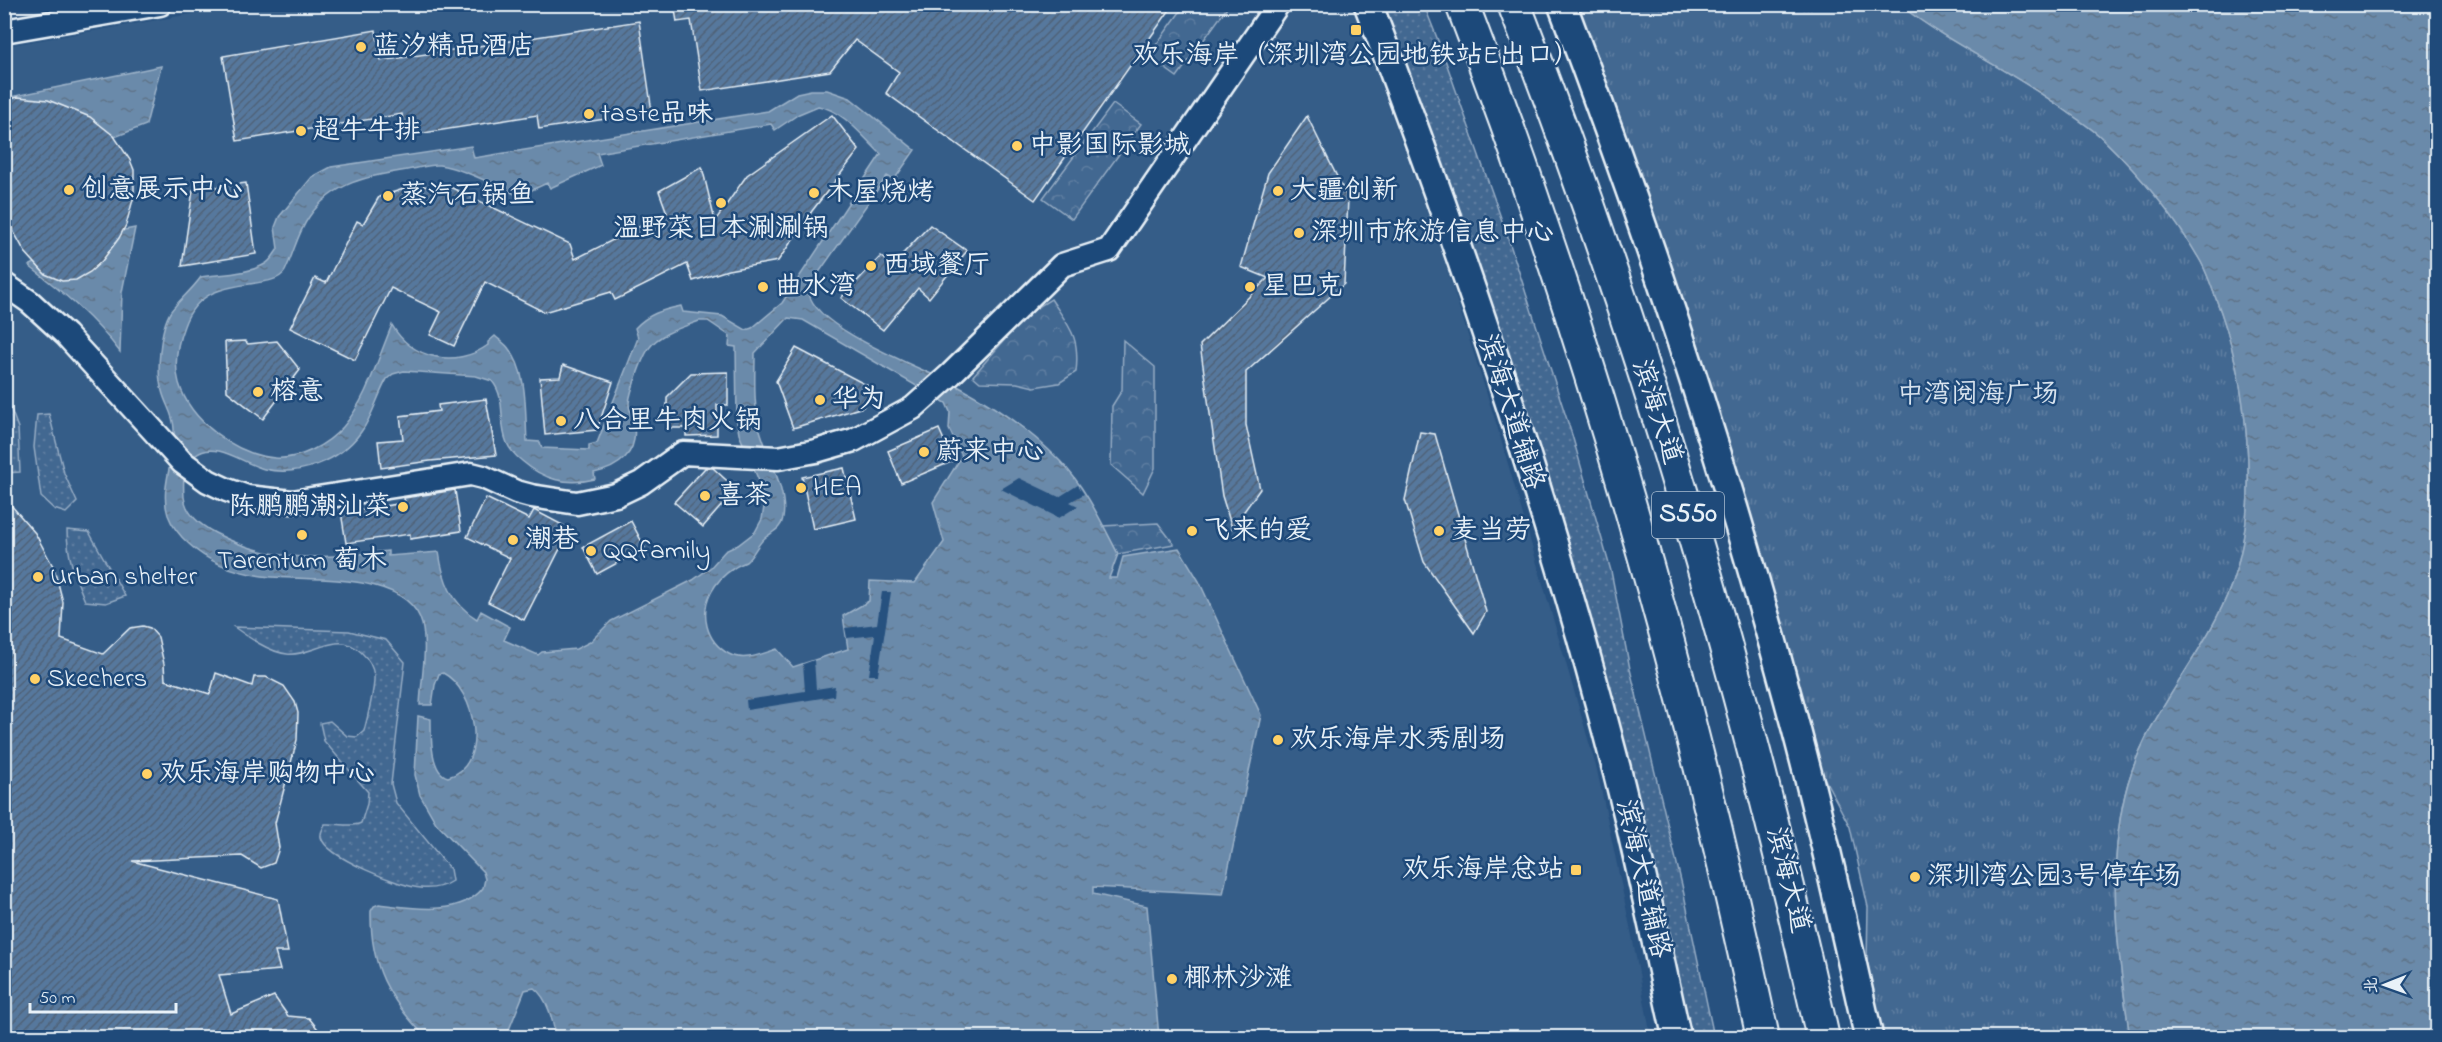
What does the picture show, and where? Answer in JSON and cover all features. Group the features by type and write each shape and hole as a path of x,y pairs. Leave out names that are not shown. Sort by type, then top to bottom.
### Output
{"highway":[{"name":"滨海大道","path":"1462,4 1504,113 1564,289 1615,450 1682,693 1732,895 1763,1038"},
{"name":"滨海大道","path":"1514,4 1552,103 1664,431 1729,657 1777,839 1823,1038"}],"main road":[{"name":"滨海大道辅路","path":"1368,4 1454,235 1556,556 1617,770 1677,1038"},
{"name":"S550","path":"1562,4 1650,247 1720,462 1790,706 1831,868 1869,1038"}],"street":[{"path":"4,31 160,4"},
{"path":"4,284 30,302 66,335 182,462 208,481 247,497 292,502 471,474 516,492 577,503 616,495 641,483 683,453 778,458 816,451 854,440 913,408 1062,265 1109,250 1278,4"}],"shaded area":[{"path":"250,4 1349,5 1354,12 1439,245 1497,426 1597,770 1651,1037 5,1038 5,46"}],"green space":[{"path":"1185,5 1229,5 1177,77 1148,56"},
{"path":"1382,5 1424,5 1506,232 1572,435 1611,571 1630,669 1682,885 1714,1037 1690,1037 1657,884"},
{"name":"中湾阅海广场","path":"1572,5 1900,5 1920,20 2048,98 2099,135 2156,197 2201,262 2226,328 2242,401 2247,439 2246,515 2241,550 2232,583 2208,634 2149,731 2137,756 2121,814 2115,878 2116,910 2121,975 2130,1037 1882,1037 1867,962 1868,907 1850,827 1820,770"},
{"path":"1113,104 1141,124 1072,219 1043,198"},
{"path":"1051,299 1068,325 1075,341 1076,372 1059,383 1034,387 1017,383 980,382 973,376 1027,314"},
{"path":"1123,340 1155,367 1155,468 1143,493 1111,465 1112,406 1122,390"},
{"path":"4,391 18,428 20,472 5,473"},
{"path":"49,414 64,473 77,502 66,513 54,509 41,497 34,447 37,415"},
{"path":"1158,523 1174,544 1118,554 1103,526"},
{"path":"67,530 89,532 125,596 106,603 85,601 72,566"},
{"path":"234,627 349,631 386,640 405,662 391,784 396,803 450,869 452,881 441,886 421,888 382,877 349,862 326,845 321,837 325,824 361,823 367,804 368,792 324,741 320,723 330,721 347,736 357,737 364,731 374,681 373,670 366,657 349,644 343,643 330,644 293,654 280,653 259,644"}],"water":[{"path":"1900,5 2437,5 2437,1037 2130,1037 2121,975 2116,910 2115,878 2121,814 2137,756 2149,731 2221,609 2232,583 2241,550 2246,515 2247,439 2235,364 2226,328 2201,262 2168,213 2130,167 2095,132 2048,98 1920,20"},
{"path":"161,66 146,125 104,141 15,204 5,221 5,98"},
{"path":"827,90 850,98 915,150 894,180 887,176 815,278 809,293 816,307 851,335 987,403 1026,430 1049,450 1069,471 1085,493 1118,554 1109,578 1117,578 1123,557 1179,548 1199,581 1261,715 1223,894 1093,887 1093,894 1147,906 1159,1037 556,1037 546,1004 534,988 525,990 506,1037 426,1037 401,1009 384,980 374,949 371,911 379,904 420,908 448,907 462,903 483,888 485,879 483,872 436,823 420,795 415,775 418,716 431,719 435,761 442,774 448,777 461,770 470,758 474,744 474,727 470,710 464,695 443,673 439,674 435,685 432,705 420,705 424,654 422,624 413,606 397,594 377,586 353,582 281,578 242,572 223,566 205,556 182,538 168,515 165,494 174,440 174,424 162,391 159,373 160,350 167,319 174,307 201,277 250,270 269,261 278,249 275,227 279,217 312,177 331,167 471,146 474,158 768,111 797,93","holes":["818,106 844,118 881,154 782,303 752,328 746,330 722,316 683,312 681,306 645,319 635,328 638,338 597,443 589,445 589,450 542,448 540,442 527,441 523,381 520,369 508,347 495,336 488,342 488,345 476,352 449,358 436,357 411,346 392,325 359,404 343,427 321,445 294,457 275,458 260,455 230,443 204,423 185,397 177,376 177,354 184,326 194,308 206,297 221,290 278,278 285,271 301,230 309,217 319,205 340,188 365,178 439,165 468,173 519,196 547,183 550,188 601,165 597,153 771,124 775,130 799,114","788,318 803,320 946,403 950,412 949,429 962,456 933,502 944,542 915,583 870,581 869,601 843,616 848,649 793,667 777,649 747,657 729,654 712,639 707,626 706,608 711,592 727,573 746,562 763,540 779,527 783,518 784,508 780,485 763,440 756,411 755,353","699,321 708,321 730,336 729,346 736,347 737,422 739,434 765,501 762,519 755,532 738,545 725,551 711,567 693,580 611,621 590,642 576,649 542,652 538,655 504,640 510,627 481,611 477,619 468,613 455,598 446,581 439,552 388,556 388,551 320,557 279,555 237,543 215,533 195,518 185,503 184,474 191,460 204,451 212,450 230,454 264,469 277,471 305,468 330,459 342,451 361,432 387,379 393,374 404,371 476,376 492,381 497,388 501,403 504,435 508,446 518,457 530,468 556,480 575,482 595,479 594,473 619,463 630,451 633,444 634,426 629,403 637,374 647,351 654,342 673,331"]},
{"path":"135,228 122,292 120,352 78,306 29,266 80,243"}],"pier":[{"path":"1019,478 1059,497 1078,485 1084,494 1070,502 1078,506 1059,518 1001,489"},
{"path":"882,592 891,592 878,675 869,675 875,635 847,638 845,628 877,624"},
{"path":"814,660 816,689 835,686 834,696 747,710 746,700 805,691 803,664"}],"building":[{"name":"中影国际影城","path":"674,4 1174,4 1035,200 886,93 899,72 855,40 830,71 702,91 691,20 677,22"},
{"path":"639,21 652,112 539,129 537,115 405,136 402,114 237,141 223,56 376,30 381,61"},
{"name":"创意展示中心","path":"18,97 48,100 90,117 114,136 134,170 134,196 126,225 102,261 90,272 76,280 62,281 45,274 25,252 4,214 4,101"},
{"path":"832,115 859,150 812,211 778,261 728,270 693,281 687,264 615,300 611,292 544,312 485,282 454,346 430,335 441,312 391,288 355,360 290,328 315,278 326,283 357,221 363,224 379,197 419,184 447,194 450,187 570,244 575,259 667,213 659,191 702,167 715,221 747,175"},
{"path":"1307,116 1348,199 1344,284 1246,372 1246,425 1260,489 1232,528 1222,496 1200,345 1268,278 1241,267 1268,173"},
{"path":"246,183 256,254 182,266 193,190"},
{"path":"930,225 967,251 929,298 918,288 883,330 841,298 881,256 892,265"},
{"path":"245,341 248,344 277,341 300,370 263,419 227,391 225,342"},
{"path":"796,348 874,389 863,407 793,428 776,381"},
{"path":"563,365 613,382 597,430 545,435 540,378 560,377"},
{"path":"728,372 728,405 717,405 717,435 686,436 686,428 667,428 667,397 691,373"},
{"path":"486,399 496,455 381,468 378,441 403,439 400,416 439,411 438,405"},
{"path":"939,429 953,461 901,483 888,451"},
{"name":"麦当劳","path":"1420,432 1435,434 1486,612 1474,633 1424,562 1405,500"},
{"name":"喜茶","path":"705,468 713,468 736,489 703,527 674,502"},
{"path":"844,468 856,519 813,529 802,477"},
{"path":"455,490 461,531 410,539 410,534 346,543 341,512 405,503 404,498"},
{"name":"欢乐海岸购物中心","path":"4,497 35,533 54,568 63,602 61,639 103,654 130,628 143,626 150,628 158,637 165,680 210,694 216,673 252,686 254,677 266,677 284,686 295,702 298,713 297,740 275,823 279,848 274,863 261,868 242,856 132,861 278,899 288,952 275,952 280,970 219,975 231,1014 274,996 288,1016 309,1018 325,1038 4,1038"},
{"path":"486,498 529,519 534,510 570,529 524,620 488,602 510,558 467,537"},
{"path":"631,521 645,548 597,574 583,547"}],"place":[{"name":"欢乐海岸（深圳湾公园地铁站E出口）","path":"1356,30"},
{"name":"蓝汐精品酒店","path":"361,47"},
{"name":"taste品味","path":"589,114"},
{"name":"超牛牛排","path":"301,131"},
{"name":"中影国际影城","path":"1017,146"},
{"name":"创意展示中心","path":"69,190"},
{"name":"大疆创新","path":"1278,191"},
{"name":"木屋烧烤","path":"814,193"},
{"name":"蒸汽石锅鱼","path":"388,196"},
{"name":"温野菜日本涮涮锅","path":"721,203"},
{"name":"深圳市旅游信息中心","path":"1299,233"},
{"name":"西域餐厅","path":"871,266"},
{"name":"曲水湾","path":"763,287"},
{"name":"星巴克","path":"1250,287"},
{"name":"榕意","path":"258,392"},
{"name":"华为","path":"820,400"},
{"name":"八合里牛肉火锅","path":"561,421"},
{"name":"蔚来中心","path":"924,452"},
{"name":"HEA","path":"801,488"},
{"name":"喜茶","path":"705,496"},
{"name":"陈鹏鹏潮汕菜","path":"403,507"},
{"name":"飞来的爱","path":"1192,531"},
{"name":"麦当劳","path":"1439,531"},
{"name":"Tarentum 萄木","path":"302,535"},
{"name":"潮巷","path":"513,540"},
{"name":"QQfamily","path":"591,551"},
{"name":"Urban shelter","path":"38,577"},
{"name":"Skechers","path":"35,679"},
{"name":"欢乐海岸水秀剧场","path":"1278,740"},
{"name":"欢乐海岸购物中心","path":"147,774"},
{"name":"欢乐海岸总站","path":"1576,870"},
{"name":"深圳湾公园3号停车场","path":"1915,877"},
{"name":"椰林沙滩","path":"1172,979"}]}
